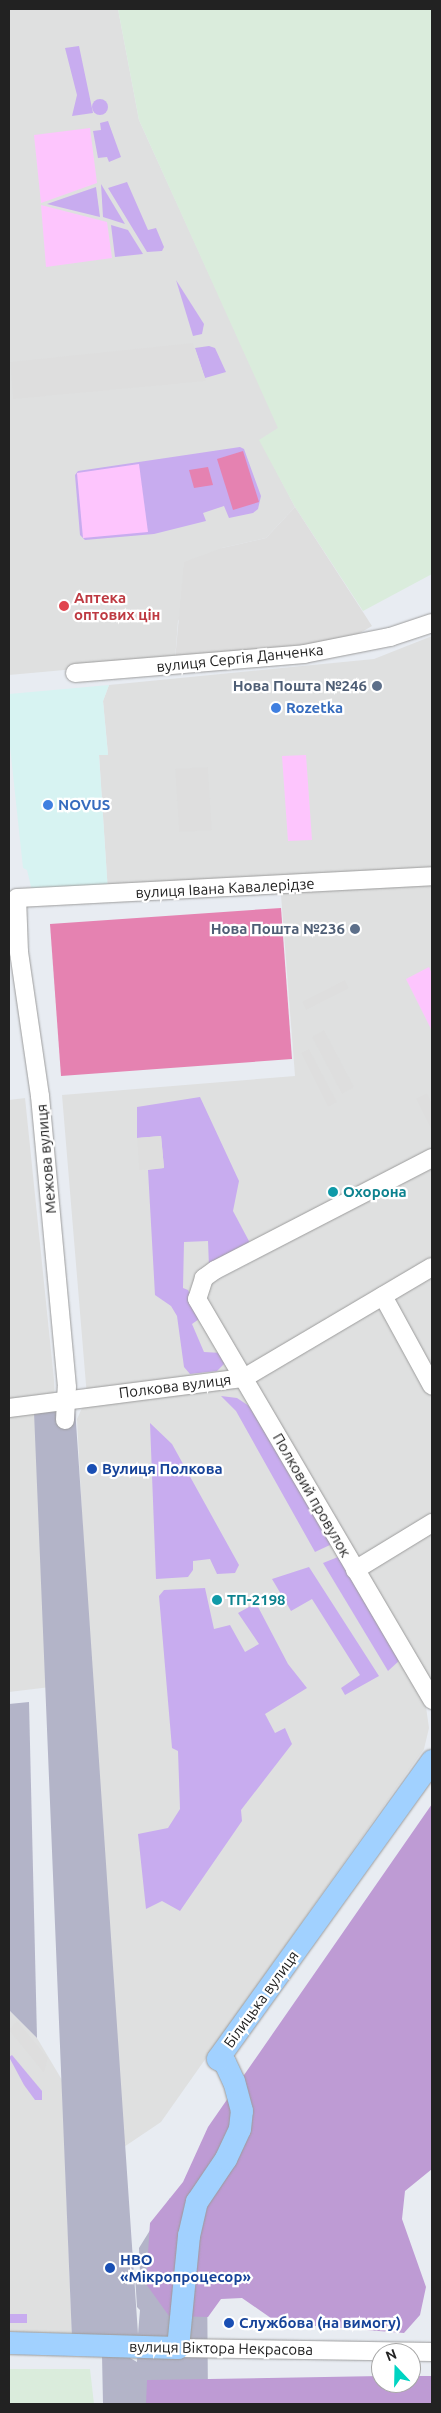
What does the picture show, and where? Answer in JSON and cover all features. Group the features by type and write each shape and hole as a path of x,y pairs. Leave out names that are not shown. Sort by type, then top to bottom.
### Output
{"main road":[{"name":"Білицька вулиця","path":"178,2348 189,2236 197,2202 226,2159 240,2129 242,2110 234,2082 225,2063 218,2058 432,1761"},
{"name":"вулиця Віктора Некрасова","path":"9,2343 178,2348"}],"street":[{"name":"вулиця Сергія Данченка","path":"75,673 304,654 390,637 432,623"},
{"name":"вулиця Івана Кавалерідзе","path":"17,898 432,876"},
{"name":"Межова вулиця","path":"17,898 20,952 40,1096 66,1401 65,1420"},
{"name":"Полковий провулок","path":"432,1158 215,1270 204,1278 198,1288 197,1300 432,1700"},
{"name":"Полкова вулиця","path":"9,1408 244,1378 432,1267"},
{"path":"383,1296 432,1386"},
{"path":"355,1570 432,1523"},
{"name":"вулиця Віктора Некрасова","path":"178,2348 432,2352"}],"shaded area":[{"path":"9,9 118,9 139,120 279,428 260,440 295,507 266,538 222,548 178,621 175,660 9,675"},
{"path":"118,9 432,9 432,574 363,611 295,507 259,440 278,428 139,120"},
{"path":"79,46 93,113 72,116 77,95 65,48"},
{"path":"100,99 108,107 100,115 92,107"},
{"path":"108,121 121,157 109,162 107,157 98,158 93,131 101,130 100,123"},
{"path":"90,128 97,183 41,203 34,135"},
{"path":"127,182 148,230 156,228 164,247 162,251 147,252 108,188"},
{"path":"101,184 125,224 103,217"},
{"path":"96,187 100,217 47,204"},
{"path":"41,205 107,222 112,258 46,267"},
{"path":"111,225 128,230 143,254 115,257"},
{"path":"176,280 204,324 202,334 193,336"},
{"path":"193,343 206,381 13,399 10,362"},
{"path":"209,346 215,348 226,372 205,378 195,348"},
{"path":"240,447 244,449 261,496 258,509 253,513 229,518 224,506 203,513 206,521 154,534 85,540 80,535 75,475 78,471"},
{"path":"243,451 259,502 233,510 217,459"},
{"path":"139,464 148,532 83,538 77,473"},
{"path":"208,467 213,485 194,488 189,470"},
{"path":"295,507 372,626 353,637 308,649 175,660 184,562 222,548 266,538"},
{"path":"432,636 432,1150 198,1288 409,1664 426,1707 429,1728 424,1749 161,2122 115,2153 77,1419 87,1397 62,1095 295,1076 280,882 108,893 99,754 108,754 103,701 109,685 374,659"},
{"path":"109,685 103,701 108,755 99,755 108,893 33,895 27,870 23,868 9,737 9,694"},
{"path":"306,755 312,840 288,841 282,756"},
{"path":"208,767 212,830 179,832 175,769"},
{"path":"281,908 292,1059 61,1076 50,924"},
{"path":"429,967 432,974 432,1031 406,979"},
{"path":"345,980 349,988 306,1010 302,1002"},
{"path":"324,1030 354,1087 342,1094 312,1037"},
{"path":"309,1049 337,1102 328,1107 301,1053"},
{"path":"427,1093 432,1104 432,1131 416,1099"},
{"path":"200,1097 239,1181 233,1211 250,1243 209,1267 208,1241 184,1242 183,1288 188,1290 200,1313 199,1319 192,1324 204,1352 222,1353 225,1363 217,1371 190,1374 184,1367 177,1316 171,1306 155,1295 148,1170 164,1168 161,1136 137,1138 137,1107"},
{"path":"25,1098 54,1380 67,1685 9,1692 9,1100"},
{"path":"161,1136 164,1168 139,1170 137,1138"},
{"path":"432,1166 432,1688 205,1297 204,1287"},
{"path":"221,1396 237,1398 249,1406 332,1544 315,1552 236,1411"},
{"path":"75,1408 138,2334 140,2310 137,2307 135,2275 140,2274 139,2248 170,2198 207,2269 208,2404 103,2404 102,2355 125,2355 137,2362 138,2339 72,2339 34,1412"},
{"path":"150,1423 172,1444 239,1565 235,1573 217,1574 210,1559 193,1561 193,1570 188,1577 156,1579"},
{"path":"338,1557 400,1660 388,1671 323,1563"},
{"path":"309,1567 379,1676 345,1695 341,1688 360,1675 312,1599 291,1611 272,1579"},
{"path":"205,1588 214,1629 230,1625 245,1652 259,1644 238,1613 256,1603 288,1664 307,1688 265,1714 275,1733 285,1728 292,1744 241,1810 242,1821 180,1911 162,1901 146,1909 138,1834 168,1828 180,1809 178,1751 172,1748 159,1596 164,1590"},
{"path":"29,1702 37,2038 9,2010 9,1704"},
{"path":"432,1804 432,2169 405,2191 402,2219 426,2287 420,2315 404,2333 278,2323 242,2298 221,2299 208,2317 169,2316 146,2284 150,2223 183,2182 208,2127"},
{"path":"9,2010 37,2038 62,2080 72,2339 9,2338"},
{"path":"17,2021 48,2058 44,2073 9,2030"},
{"path":"12,2055 42,2091 42,2100 35,2100 24,2085 9,2057"},
{"path":"9,2314 27,2314 27,2323 9,2323"},
{"path":"9,2369 90,2369 94,2404 9,2404"},
{"path":"371,2376 371,2393 421,2393 421,2376 432,2376 432,2404 146,2404 147,2380"}],"place":[{"name":"Аптека оптових цін","path":"64,606"},
{"name":"Нова Пошта №246","path":"377,686"},
{"name":"Rozetka","path":"276,708"},
{"name":"NOVUS","path":"48,805"},
{"name":"Нова Пошта №236","path":"355,929"},
{"name":"Охорона","path":"333,1192"},
{"name":"Вулиця Полкова","path":"92,1469"},
{"name":"ТП-2198","path":"217,1600"},
{"name":"НВО «Мікропроцесор»","path":"110,2268"},
{"name":"Службова (на вимогу)","path":"229,2323"}]}
